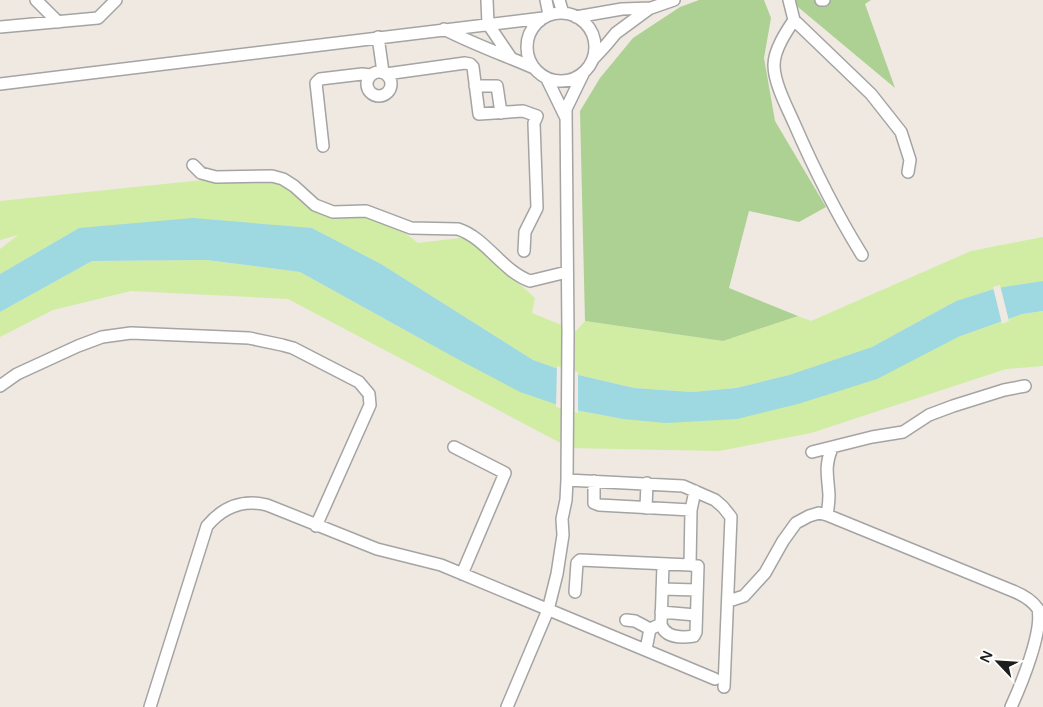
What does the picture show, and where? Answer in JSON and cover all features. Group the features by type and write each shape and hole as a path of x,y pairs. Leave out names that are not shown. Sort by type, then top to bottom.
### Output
{"street":[{"path":"36,0 58,22"},
{"path":"0,27 98,18 116,0"},
{"path":"487,0 488,24 510,58"},
{"path":"546,0 546,17"},
{"path":"559,0 563,13"},
{"path":"507,707 548,610 557,574 563,535 562,519 566,500 568,333 566,109 583,74 616,32 651,8 674,0"},
{"path":"789,0 794,20 871,94 901,132 910,160 908,172"},
{"path":"576,17 621,5 651,8"},
{"path":"0,84 546,17 563,13 584,22 590,30 594,38 594,58"},
{"path":"534,68 528,56 527,42 532,28 546,17"},
{"path":"794,20 782,39 774,65 781,95 814,168 862,255"},
{"path":"444,29 476,45 534,68 546,79 566,119"},
{"path":"371,75 367,86 372,94 379,96 386,94 391,88 391,80 385,73 378,38"},
{"path":"323,146 317,80 362,74 371,75 379,72 385,73 470,64 473,67 479,114 522,111 537,116 534,123 536,208 525,232 524,251"},
{"path":"546,79 556,82 566,81 575,79 583,74"},
{"path":"475,86 497,86 502,113"},
{"path":"193,165 201,173 216,177 272,176 294,186 315,204 333,212 366,211 411,228 464,231 513,271 530,280 567,272"},
{"path":"0,386 17,374 78,346 102,337 117,334 249,338 293,348 359,382 369,394 370,405 316,526"},
{"path":"812,452 872,437 903,432 929,415 1004,390 1025,386"},
{"path":"454,447 505,473 462,574"},
{"path":"828,515 829,495 826,479 828,458 832,448"},
{"path":"154,706 207,526 219,514 237,504 256,502 377,549 441,565 646,649 720,683 729,601 731,517 723,506 715,500 683,486 566,480"},
{"path":"594,481 594,503 691,510"},
{"path":"646,508 647,483"},
{"path":"690,565 691,510 695,491"},
{"path":"729,601 744,596 765,573 783,541 796,523 820,513 828,515 1025,596 1039,610 1041,632 1038,645 1011,707"},
{"path":"574,592 577,563 580,560 698,566 696,632 694,636 666,634 657,622"},
{"path":"646,649 657,622 662,588 662,565"},
{"path":"662,588 697,590"},
{"path":"626,620 657,622 696,615"}],"green space":[{"path":"699,0 764,0 771,18 764,58 775,121 826,207 799,222 749,211 729,288 798,316 723,341 585,321 580,111 600,78 633,38 680,7"},
{"path":"794,0 871,0 865,4 895,88 798,7"},
{"path":"203,180 285,181 337,216 372,216 395,225 418,243 468,237 535,298 532,313 576,331 585,321 723,341 798,316 811,321 971,251 1043,237 1043,281 997,288 956,301 872,347 789,375 736,388 692,392 634,388 570,373 533,360 381,264 312,228 79,228 0,274 0,249 18,235 0,240 0,201"},
{"path":"207,260 300,272 450,355 570,409 623,419 958,337 1022,314 1043,311 1043,366 1006,369 811,433 719,451 570,448 288,299 131,291 53,310 0,337 0,312 92,261"}],"water":[{"path":"193,218 312,228 381,264 533,360 570,373 634,388 692,392 736,388 789,375 872,347 956,301 997,288 1043,281 1043,311 1022,314 958,337 877,379 798,404 737,419 666,423 623,419 570,409 520,392 300,272 207,260 92,261 0,312 0,274 79,228"}],"pier":[{"path":"1000,285 1009,321 1002,324 993,287"},
{"path":"557,366 578,372 578,413 556,407"}]}
